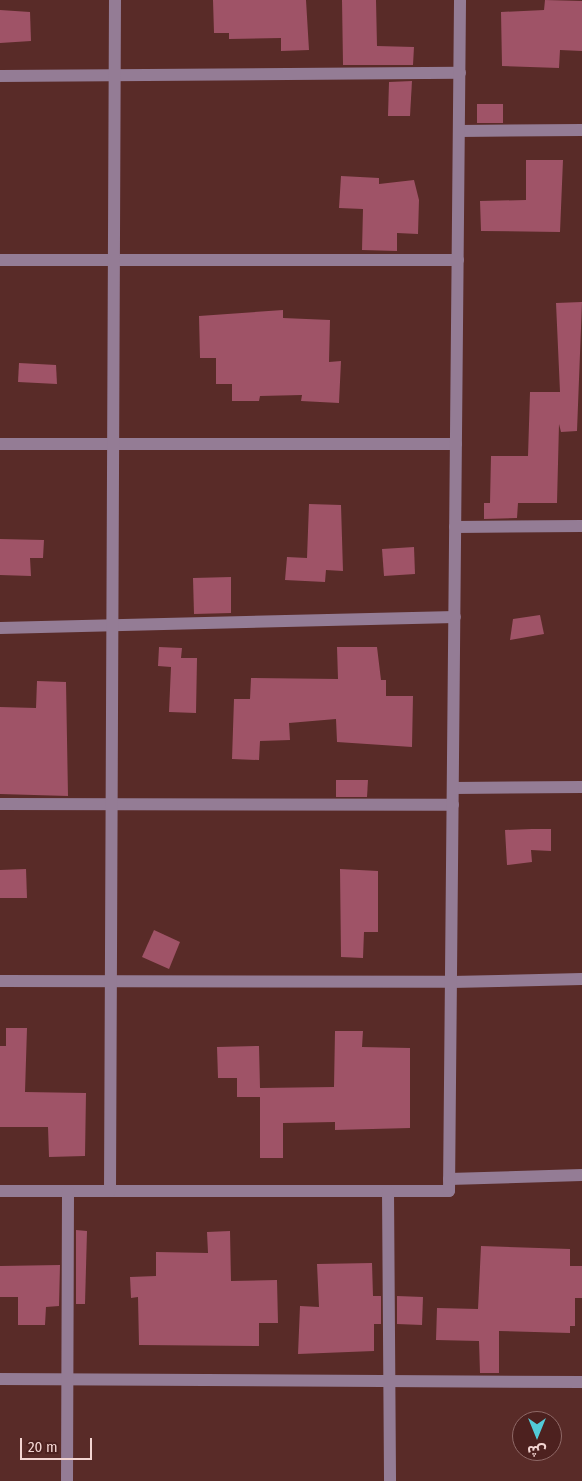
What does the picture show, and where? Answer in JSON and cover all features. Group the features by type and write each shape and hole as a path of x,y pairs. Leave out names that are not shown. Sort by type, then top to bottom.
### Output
{"street":[{"path":"110,1191 115,0"},
{"path":"0,1191 450,1191 460,0"},
{"path":"0,76 460,73"},
{"path":"459,131 582,130"},
{"path":"0,260 458,260"},
{"path":"0,444 456,444"},
{"path":"455,527 582,526"},
{"path":"0,628 455,617"},
{"path":"453,788 582,787"},
{"path":"0,804 453,805"},
{"path":"0,981 452,982 582,979"},
{"path":"450,1178 582,1176"},
{"path":"67,1481 68,1191"},
{"path":"388,1191 390,1481"},
{"path":"0,1379 582,1382"}],"building":[{"path":"213,0 306,0 309,50 281,51 281,38 229,39 229,33 214,33"},
{"path":"342,0 376,0 377,46 414,47 413,65 343,65"},
{"path":"545,0 582,1 582,51 560,50 559,68 502,66 501,12 544,10"},
{"path":"0,10 30,12 31,41 0,43"},
{"path":"412,81 410,116 388,116 389,82"},
{"path":"477,104 503,104 503,123 477,123"},
{"path":"526,160 563,160 560,232 481,231 480,201 526,200"},
{"path":"341,176 379,178 379,184 414,180 419,200 418,234 397,233 397,251 362,250 363,209 339,208"},
{"path":"582,302 577,431 561,432 559,424 557,503 518,503 517,518 484,519 484,503 490,503 491,456 528,456 530,392 560,392 556,303"},
{"path":"283,310 283,318 330,320 329,362 341,361 339,403 301,401 302,395 260,396 259,401 232,401 232,384 216,384 216,358 200,358 199,316"},
{"path":"19,363 56,365 57,384 18,382"},
{"path":"309,504 341,505 343,571 326,570 325,582 285,580 287,557 307,558"},
{"path":"0,539 44,540 43,558 30,558 31,576 0,575"},
{"path":"414,547 415,574 384,576 382,549"},
{"path":"231,577 231,613 194,614 193,578"},
{"path":"540,615 544,634 510,640 513,619"},
{"path":"159,647 182,648 181,658 197,658 196,713 169,712 171,667 158,666"},
{"path":"337,647 377,647 381,680 386,680 386,696 413,696 412,747 337,742 336,719 289,723 290,740 260,741 259,760 232,759 234,699 250,699 251,678 338,679"},
{"path":"37,681 66,682 68,796 0,794 0,707 36,708"},
{"path":"336,780 368,780 367,797 336,797"},
{"path":"551,829 551,851 531,850 532,862 507,865 505,830"},
{"path":"26,869 27,898 0,898 0,870"},
{"path":"340,869 378,871 378,932 364,932 363,958 341,957"},
{"path":"154,930 180,942 169,969 142,957"},
{"path":"6,1028 27,1028 25,1092 86,1093 85,1156 49,1157 48,1127 0,1127 0,1046 6,1046"},
{"path":"335,1031 363,1031 362,1047 410,1048 410,1128 335,1130 335,1122 283,1123 283,1158 260,1158 260,1097 237,1097 237,1078 218,1078 217,1047 259,1046 260,1088 334,1087"},
{"path":"76,1230 87,1231 85,1304 76,1304"},
{"path":"230,1231 231,1281 277,1280 278,1323 259,1323 259,1346 139,1345 138,1297 131,1298 130,1277 156,1276 156,1252 208,1253 207,1232"},
{"path":"481,1246 570,1249 570,1266 582,1266 582,1298 575,1298 575,1326 570,1326 570,1333 499,1331 499,1373 480,1373 479,1341 436,1340 437,1308 478,1309"},
{"path":"372,1263 373,1296 381,1296 381,1324 374,1324 374,1351 298,1354 300,1306 319,1307 317,1264"},
{"path":"60,1265 59,1306 46,1307 45,1325 18,1325 18,1297 0,1297 0,1266"},
{"path":"397,1296 423,1297 422,1325 397,1324"}]}
